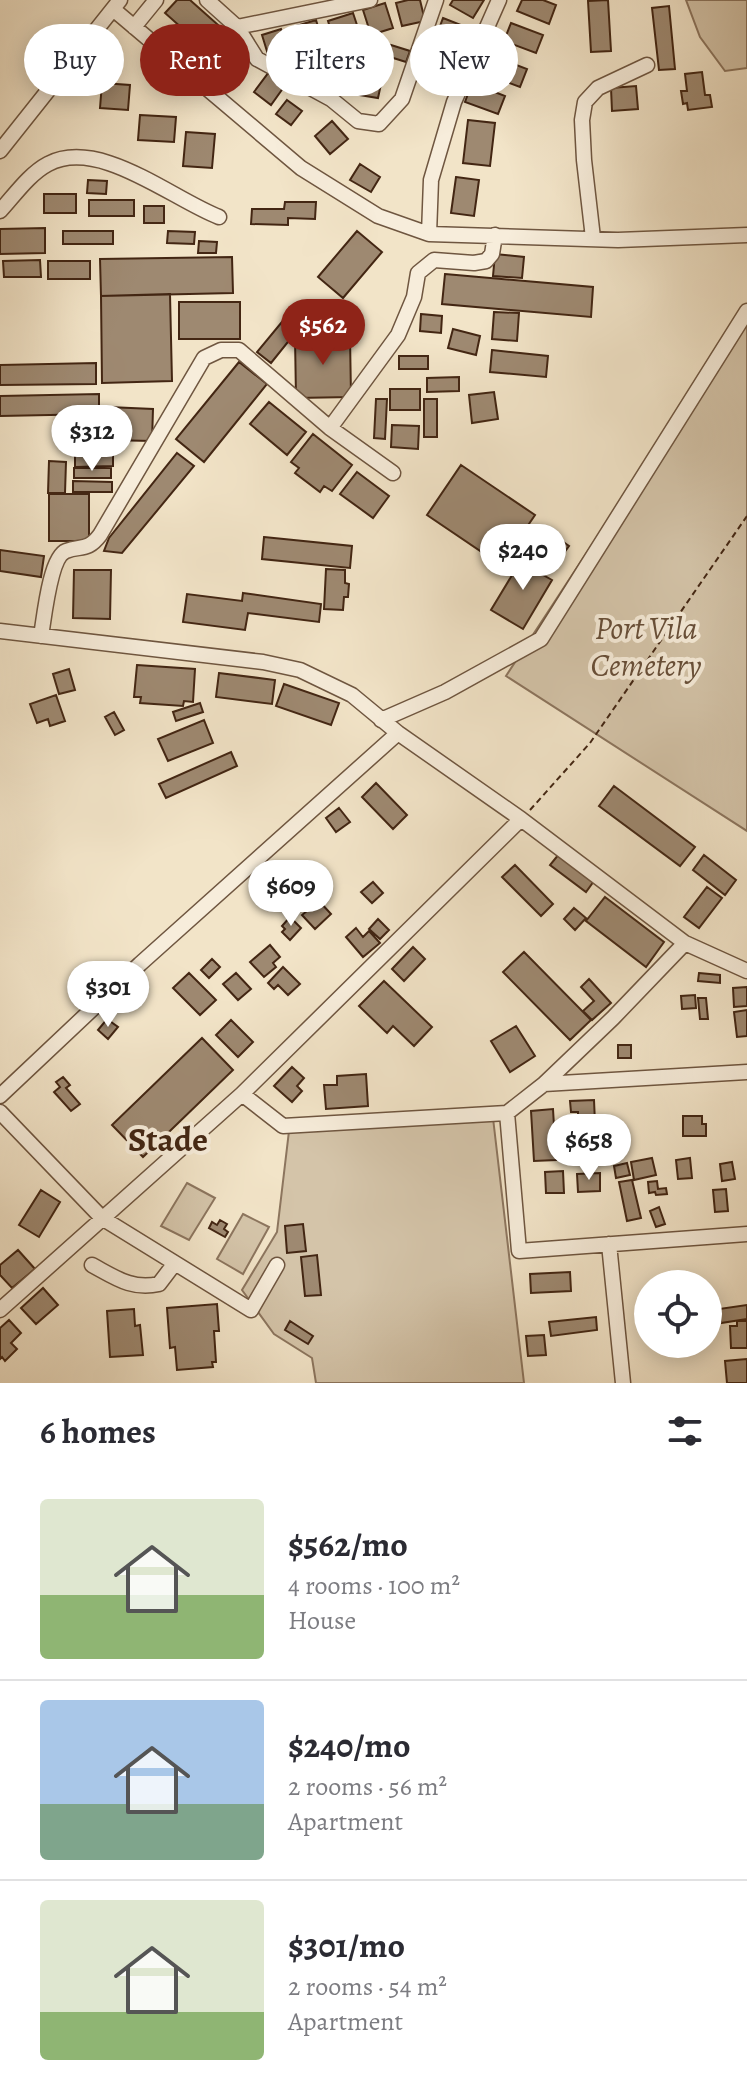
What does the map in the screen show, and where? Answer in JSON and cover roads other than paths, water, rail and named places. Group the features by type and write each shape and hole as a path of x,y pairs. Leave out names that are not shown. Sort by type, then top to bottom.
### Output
{"street":[{"path":"134,27 156,0"},
{"path":"207,0 234,24"},
{"path":"250,24 370,0"},
{"path":"250,48 257,59 331,99 358,121 379,124 402,99 436,0"},
{"path":"429,234 431,180 454,102 499,0"},
{"path":"0,151 117,5 134,27 301,168 378,216 429,234 618,240 747,235"},
{"path":"593,238 584,160 582,120 585,102 598,88 647,65"},
{"path":"0,211 40,169 57,160 74,157 100,160 120,167 219,217"},
{"path":"330,428 398,335 414,297 418,273 434,260 486,261 492,254 495,235"},
{"path":"381,720 445,692 541,639 747,311"},
{"path":"41,636 57,558 68,550 89,546 100,535 204,358 221,350 239,350 330,428 393,473"},
{"path":"0,631 263,662 300,670 329,681 521,819 685,943 747,971"},
{"path":"0,1096 140,964 398,733"},
{"path":"0,1310 242,1094 521,819"},
{"path":"242,1094 283,1126 507,1113 544,1084 685,943"},
{"path":"544,1084 747,1072"},
{"path":"0,1112 102,1218 251,1310 277,1265"},
{"path":"507,1113 519,1251 747,1234"},
{"path":"609,1244 623,1383"},
{"path":"92,1265 129,1286 144,1288 159,1284 175,1263"}],"district":[{"name":"Stade","path":"168,1139"}],"park label":[{"name":"Port Vila Cemetery","path":"646,646"}]}
